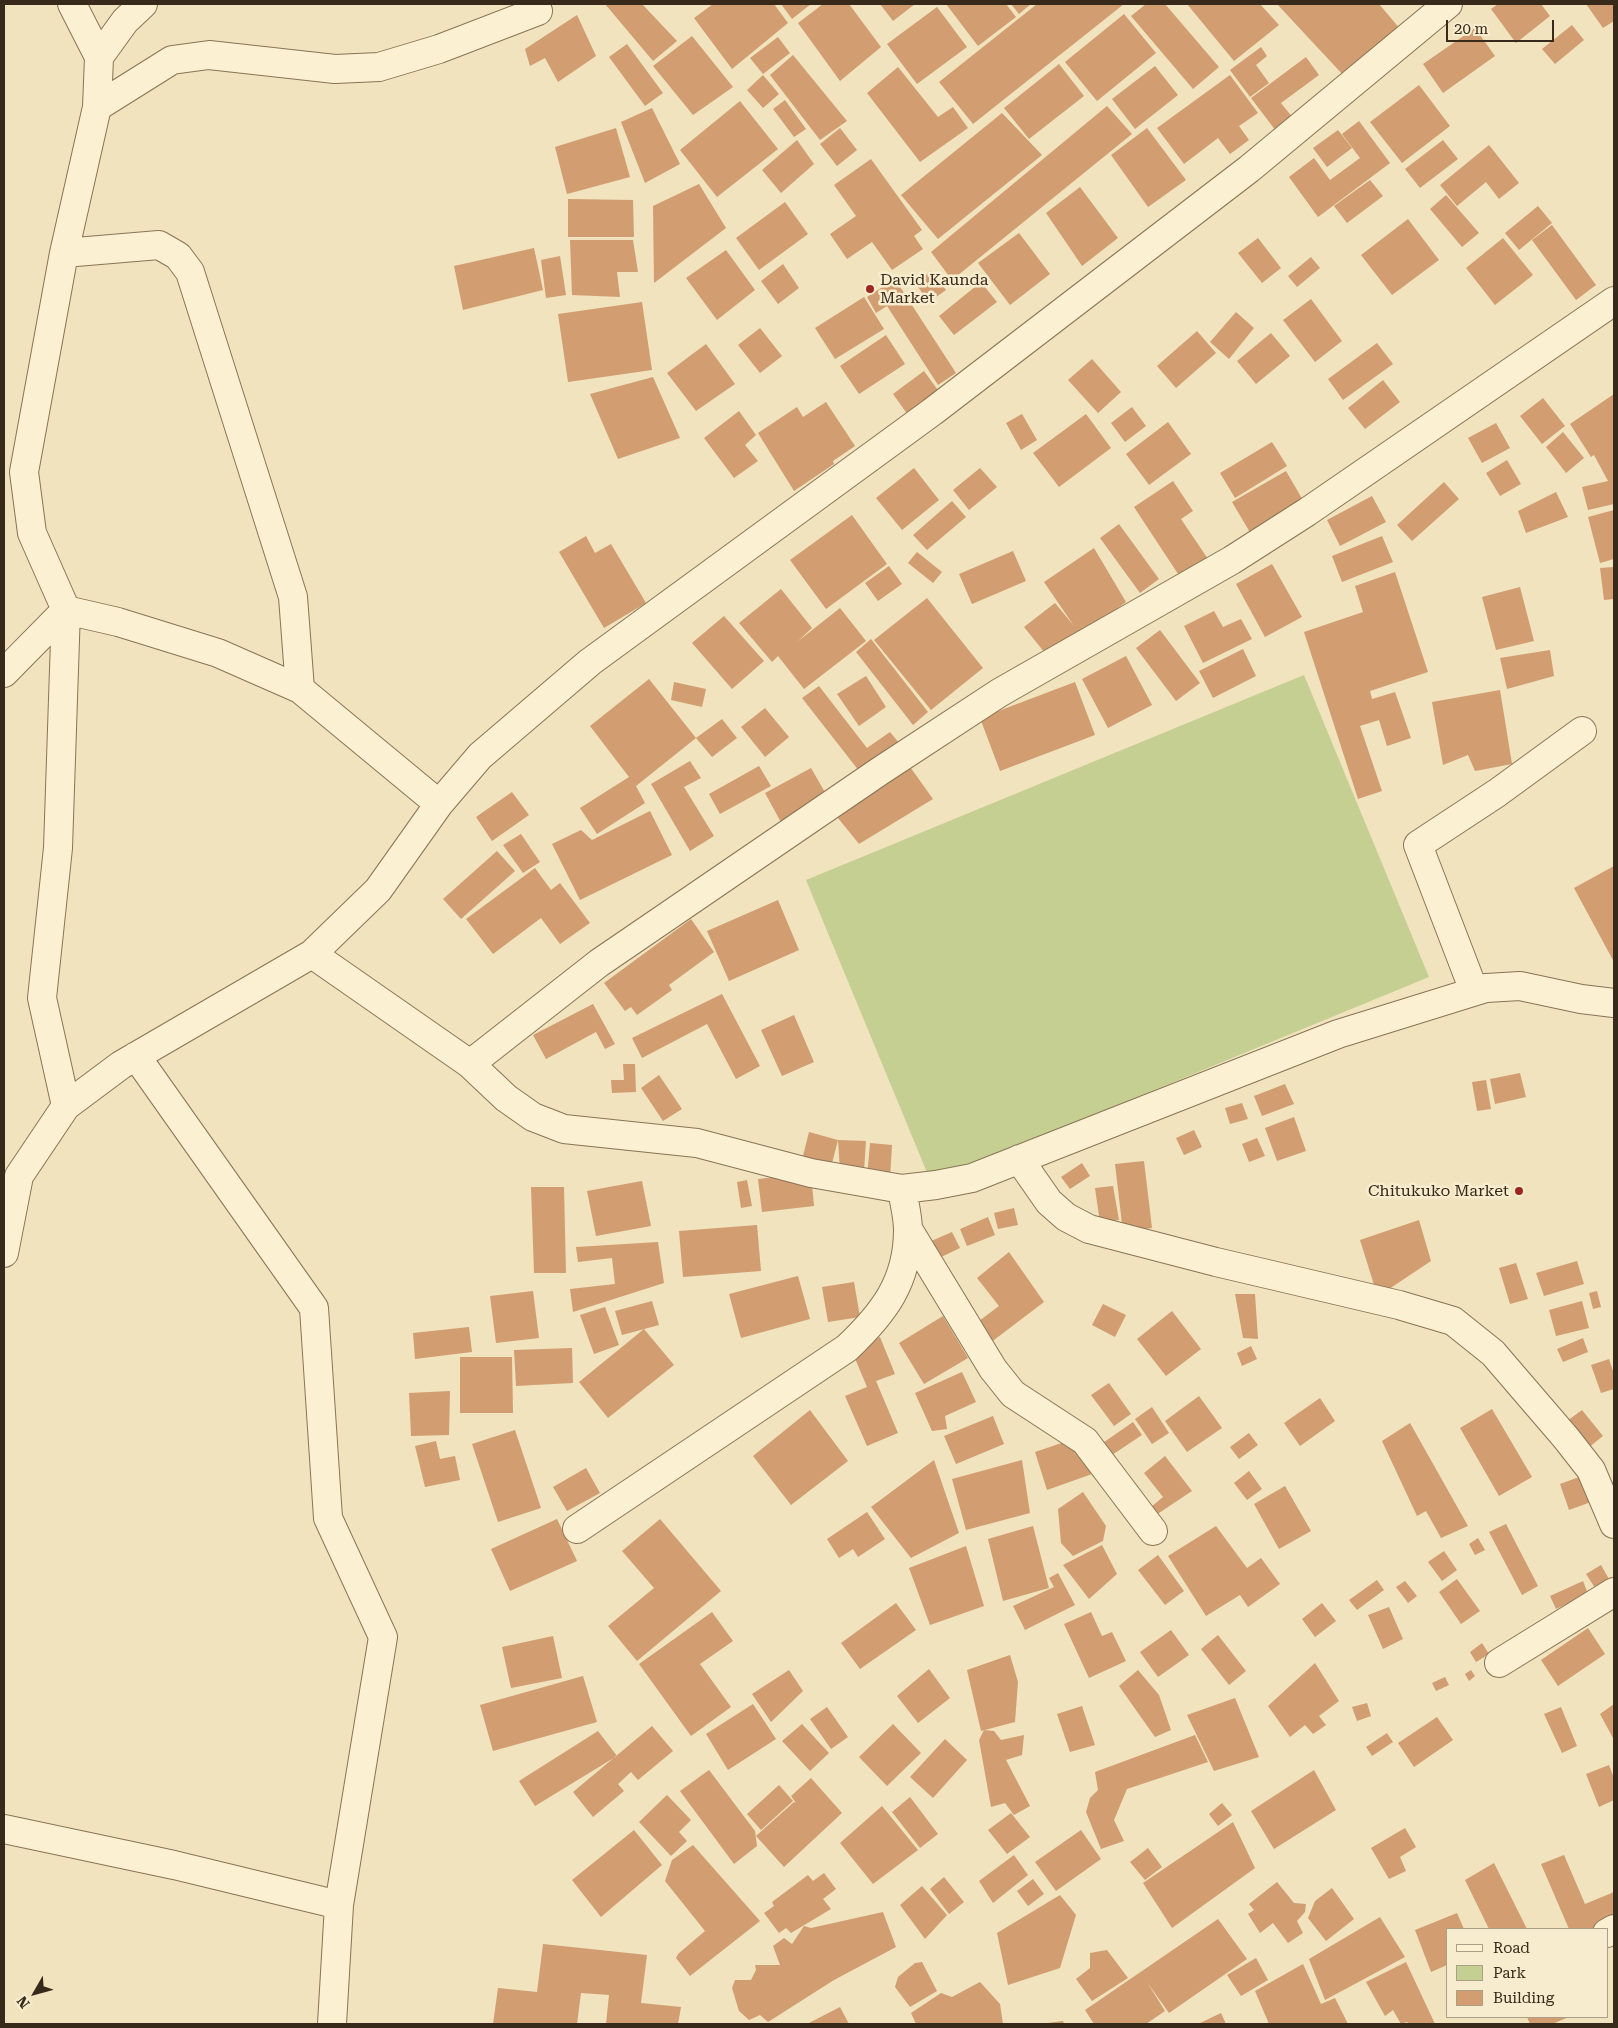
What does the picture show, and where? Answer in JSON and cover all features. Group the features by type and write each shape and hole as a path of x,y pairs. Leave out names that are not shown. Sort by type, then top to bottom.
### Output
{"street":[{"path":"66,1106 42,998 58,848 66,610 32,533 24,472 64,253 97,107 98,57 72,4"},
{"path":"98,57 125,21 143,4"},
{"path":"4,1253 19,1176 66,1106 136,1056 312,954 378,890 439,804 480,756 590,662 932,412 1249,169 1431,9"},
{"path":"97,107 172,60 209,54 335,68 379,67 439,49 538,11"},
{"path":"64,253 159,245 178,256 190,272 293,597 300,689"},
{"path":"470,1064 599,963 999,692 1232,560 1315,506 1614,301"},
{"path":"66,610 118,622 218,653 300,689 439,804"},
{"path":"4,673 66,610"},
{"path":"1474,991 1418,845 1497,794 1582,730"},
{"path":"312,954 470,1064 506,1098 533,1117 564,1129 697,1143 811,1173 902,1189 972,1178 1338,1034 1474,991 1486,988 1520,986 1581,999 1614,1003"},
{"path":"136,1056 314,1308 328,1518 383,1638 339,1905 332,2024"},
{"path":"1019,1159 1049,1202 1066,1217 1088,1229 1216,1262 1399,1305 1452,1321 1493,1353 1566,1438 1591,1470 1614,1524"},
{"path":"577,1529 847,1348 872,1325 895,1291 905,1264 908,1229 902,1189"},
{"path":"908,1229 993,1369 1013,1394 1085,1441 1153,1531"},
{"path":"1498,1663 1614,1592"},
{"path":"4,1829 174,1866 339,1905"}],"green space":[{"path":"1304,675 1429,977 931,1182 806,880"}],"building":[{"path":"605,4 642,4 677,41 653,61"},
{"path":"713,4 774,4 788,23 732,69 694,18"},
{"path":"781,4 811,4 792,19"},
{"path":"823,4 849,4 881,47 840,81 798,23"},
{"path":"880,4 915,4 893,21"},
{"path":"946,4 1006,4 1016,17 978,46"},
{"path":"1011,4 1031,4 1019,14"},
{"path":"1037,4 1124,4 973,124 939,82"},
{"path":"1146,4 1165,4 1219,67 1193,89 1131,16"},
{"path":"1187,4 1260,4 1279,25 1234,61"},
{"path":"1277,4 1379,4 1401,30 1345,77"},
{"path":"1498,4 1541,4 1550,16 1516,43 1491,9"},
{"path":"1586,4 1614,4 1614,21 1603,28"},
{"path":"937,7 967,47 917,84 887,44"},
{"path":"1124,14 1156,53 1097,101 1065,62"},
{"path":"577,15 596,56 558,82 545,58 530,66 525,49"},
{"path":"1572,25 1584,40 1555,64 1542,49"},
{"path":"1475,28 1495,56 1443,93 1423,64"},
{"path":"692,36 733,87 693,115 653,66"},
{"path":"778,37 790,53 763,74 750,58"},
{"path":"627,44 663,93 645,106 609,57"},
{"path":"1261,47 1267,56 1256,65 1269,83 1250,97 1230,70"},
{"path":"793,55 847,121 820,140 770,75"},
{"path":"1306,57 1319,75 1281,103 1293,118 1276,131 1251,98"},
{"path":"1059,64 1084,96 1029,139 1004,108"},
{"path":"1155,66 1178,95 1135,129 1112,99"},
{"path":"898,67 938,117 953,107 968,128 920,162 867,93"},
{"path":"763,75 779,94 763,108 747,90"},
{"path":"1230,75 1258,113 1239,126 1249,140 1230,154 1218,138 1184,164 1157,128"},
{"path":"1419,85 1450,126 1402,163 1370,122"},
{"path":"785,100 806,129 794,137 773,109"},
{"path":"740,101 778,149 717,197 680,150"},
{"path":"1107,106 1132,134 952,280 931,252"},
{"path":"652,108 680,164 645,183 621,122"},
{"path":"1002,113 1042,155 938,239 901,195"},
{"path":"1359,121 1390,163 1318,217 1289,177 1314,158 1330,180 1360,158 1342,134"},
{"path":"616,128 630,177 567,194 555,147"},
{"path":"840,128 857,150 837,166 820,144"},
{"path":"1147,128 1186,180 1148,207 1111,155"},
{"path":"1338,130 1352,148 1327,167 1313,148"},
{"path":"797,140 814,164 781,193 762,170"},
{"path":"1443,140 1458,159 1420,188 1405,169"},
{"path":"1489,145 1519,183 1499,199 1486,182 1457,206 1440,185"},
{"path":"871,159 922,230 914,236 923,249 892,270 872,242 847,259 830,234 856,216 834,185"},
{"path":"1370,180 1383,196 1347,223 1334,206"},
{"path":"699,184 726,228 654,283 653,206"},
{"path":"1080,187 1118,238 1082,266 1046,213"},
{"path":"1446,195 1479,233 1462,247 1430,209"},
{"path":"568,199 633,200 634,237 568,237"},
{"path":"785,202 808,234 759,270 736,238"},
{"path":"1538,206 1552,223 1519,250 1505,233"},
{"path":"1408,219 1439,260 1392,295 1361,255"},
{"path":"1552,225 1596,285 1576,300 1532,240"},
{"path":"1019,233 1050,274 1010,305 978,263"},
{"path":"1258,238 1281,268 1262,283 1238,253"},
{"path":"1503,238 1533,275 1495,305 1466,268"},
{"path":"570,240 633,240 638,272 617,272 620,297 572,295"},
{"path":"534,248 543,290 463,310 454,266"},
{"path":"726,250 755,290 717,320 686,278"},
{"path":"560,256 566,295 546,298 541,260"},
{"path":"1311,257 1320,268 1297,287 1288,276"},
{"path":"783,264 799,288 778,304 761,281"},
{"path":"931,271 946,290 929,302 915,283"},
{"path":"895,279 956,373 938,385 887,306 876,313 867,297"},
{"path":"981,282 997,302 954,335 939,316"},
{"path":"864,297 884,329 835,359 815,328"},
{"path":"1311,299 1342,341 1315,362 1283,320"},
{"path":"642,302 652,370 568,382 558,314"},
{"path":"1236,312 1254,328 1229,359 1210,342"},
{"path":"760,328 782,356 760,373 738,345"},
{"path":"1197,331 1216,353 1176,388 1157,366"},
{"path":"1271,333 1290,356 1256,384 1237,361"},
{"path":"886,335 905,364 859,394 840,366"},
{"path":"1377,343 1393,364 1343,400 1328,379"},
{"path":"706,344 735,384 696,411 667,373"},
{"path":"1092,359 1121,392 1098,413 1068,380"},
{"path":"924,371 940,393 908,415 893,394"},
{"path":"653,377 680,438 618,459 590,394"},
{"path":"1383,380 1400,402 1365,429 1348,408"},
{"path":"1614,394 1614,504 1588,510 1582,487 1608,481 1594,455 1591,457 1570,424"},
{"path":"1543,398 1565,426 1542,444 1520,416"},
{"path":"826,402 855,446 833,461 834,464 794,491 758,433 797,407 803,417"},
{"path":"1132,407 1146,426 1125,442 1111,423"},
{"path":"739,411 756,435 745,445 758,461 734,478 704,438"},
{"path":"1022,414 1037,440 1021,450 1006,423"},
{"path":"1086,414 1111,448 1059,487 1033,453"},
{"path":"1168,422 1191,454 1149,485 1126,454"},
{"path":"1496,423 1510,448 1482,463 1468,438"},
{"path":"1563,432 1584,458 1566,473 1546,447"},
{"path":"1272,442 1287,466 1235,498 1220,473"},
{"path":"1507,460 1521,484 1500,496 1486,473"},
{"path":"914,468 939,500 902,530 876,498"},
{"path":"980,468 997,487 969,510 953,490"},
{"path":"1286,471 1304,502 1251,534 1232,502"},
{"path":"1173,481 1193,511 1181,519 1210,562 1182,580 1134,507"},
{"path":"1444,482 1459,499 1412,541 1397,525"},
{"path":"1556,492 1568,517 1526,533 1518,511"},
{"path":"1372,496 1386,522 1340,546 1327,520"},
{"path":"952,501 966,517 927,550 913,535"},
{"path":"1614,510 1614,559 1600,563 1588,517"},
{"path":"852,515 887,564 826,609 790,560"},
{"path":"1119,524 1159,579 1140,593 1100,538"},
{"path":"586,536 595,553 611,544 646,603 604,628 559,552"},
{"path":"1382,536 1393,562 1342,582 1332,556"},
{"path":"1094,548 1126,602 1049,658 1024,627 1055,603 1074,626 1044,582"},
{"path":"1013,551 1026,581 972,604 959,574"},
{"path":"917,552 942,572 933,583 908,563"},
{"path":"1272,564 1302,617 1265,637 1236,584"},
{"path":"889,566 902,584 878,601 865,583"},
{"path":"1614,567 1614,599 1604,600 1600,568"},
{"path":"1395,572 1428,672 1370,691 1372,699 1395,692 1411,738 1387,746 1379,720 1360,726 1382,791 1358,799 1304,632 1363,612 1355,586"},
{"path":"1520,587 1534,641 1496,650 1482,597"},
{"path":"781,589 812,628 797,642 840,608 866,641 804,689 778,656 772,662 739,623"},
{"path":"927,598 983,668 931,710 874,640"},
{"path":"1214,611 1223,627 1241,619 1252,639 1203,663 1184,626"},
{"path":"724,616 764,661 732,689 692,643"},
{"path":"1160,630 1200,683 1176,701 1136,648"},
{"path":"871,639 928,712 913,725 856,652"},
{"path":"1243,649 1256,676 1213,698 1199,671"},
{"path":"1550,650 1554,676 1507,689 1500,658"},
{"path":"1126,656 1152,705 1108,728 1082,679"},
{"path":"866,676 886,707 859,726 837,694"},
{"path":"649,679 696,738 636,786 645,803 597,834 580,808 629,777 590,726"},
{"path":"674,682 706,689 702,707 671,700"},
{"path":"1075,682 1095,735 1000,771 980,718"},
{"path":"819,686 867,748 890,732 899,743 863,776 802,698"},
{"path":"1500,690 1512,764 1475,771 1468,755 1443,765 1432,702"},
{"path":"765,708 789,737 765,757 741,727"},
{"path":"722,719 737,738 712,757 696,738"},
{"path":"690,761 701,778 684,787 714,836 690,851 651,784"},
{"path":"908,764 933,799 859,844 838,818"},
{"path":"759,766 771,786 720,814 709,794"},
{"path":"811,768 830,801 783,826 765,793"},
{"path":"512,792 529,815 492,841 476,817"},
{"path":"650,811 672,855 580,900 552,844 581,830 592,840"},
{"path":"521,834 540,862 523,873 503,845"},
{"path":"497,851 515,871 461,919 443,899"},
{"path":"1614,866 1614,962 1574,888"},
{"path":"535,868 551,890 560,883 590,923 560,944 541,918 493,954 466,919"},
{"path":"778,900 799,950 729,981 707,931"},
{"path":"691,919 714,952 669,985 672,990 637,1015 631,1007 625,1011 604,983"},
{"path":"722,994 760,1066 736,1079 707,1024 642,1058 632,1038"},
{"path":"593,1004 615,1044 605,1049 596,1032 546,1059 533,1035"},
{"path":"794,1015 814,1062 782,1076 761,1030"},
{"path":"623,1064 635,1064 636,1092 612,1093 611,1080 624,1080"},
{"path":"1520,1073 1526,1097 1495,1104 1490,1079"},
{"path":"659,1075 682,1109 663,1121 641,1088"},
{"path":"1486,1080 1491,1109 1477,1111 1472,1082"},
{"path":"1285,1084 1294,1104 1262,1116 1254,1096"},
{"path":"1242,1103 1248,1119 1230,1124 1225,1108"},
{"path":"1294,1117 1306,1151 1277,1161 1265,1128"},
{"path":"1194,1130 1202,1147 1184,1155 1176,1138"},
{"path":"809,1132 838,1140 831,1167 802,1160"},
{"path":"1257,1138 1265,1156 1249,1162 1242,1144"},
{"path":"838,1140 866,1141 864,1171 840,1170"},
{"path":"870,1143 892,1145 890,1179 867,1177"},
{"path":"1144,1161 1152,1228 1123,1232 1115,1164"},
{"path":"1082,1163 1090,1176 1070,1189 1061,1177"},
{"path":"811,1173 814,1206 762,1212 758,1179"},
{"path":"747,1180 752,1206 741,1208 737,1182"},
{"path":"642,1181 651,1226 596,1236 587,1191"},
{"path":"1113,1186 1119,1220 1100,1223 1095,1188"},
{"path":"531,1187 564,1187 566,1273 534,1273"},
{"path":"1014,1208 1018,1225 998,1229 994,1213"},
{"path":"988,1217 995,1235 967,1246 960,1229"},
{"path":"1419,1220 1431,1261 1380,1295 1375,1288 1360,1240"},
{"path":"757,1225 761,1271 683,1277 679,1231"},
{"path":"952,1232 960,1248 937,1259 929,1242"},
{"path":"658,1242 664,1283 573,1312 570,1289 615,1284 612,1258 578,1262 576,1247"},
{"path":"1009,1252 1044,1302 990,1343 975,1324 999,1306 977,1278"},
{"path":"1577,1261 1584,1284 1544,1296 1536,1273"},
{"path":"1516,1263 1528,1299 1510,1304 1499,1268"},
{"path":"798,1276 810,1319 741,1338 729,1294"},
{"path":"854,1282 860,1317 828,1322 822,1287"},
{"path":"533,1291 539,1338 496,1343 490,1296"},
{"path":"1597,1291 1601,1307 1593,1309 1589,1293"},
{"path":"1235,1294 1255,1294 1258,1339 1243,1338"},
{"path":"652,1301 659,1325 622,1335 615,1311"},
{"path":"1582,1301 1589,1328 1556,1336 1549,1310"},
{"path":"1103,1304 1126,1315 1115,1337 1092,1325"},
{"path":"605,1307 619,1345 594,1354 580,1315"},
{"path":"1172,1311 1201,1349 1166,1376 1137,1339"},
{"path":"943,1316 968,1358 924,1384 899,1343"},
{"path":"469,1327 472,1352 415,1359 413,1333"},
{"path":"644,1329 674,1365 608,1418 579,1382"},
{"path":"880,1337 895,1374 876,1381 898,1433 867,1446 845,1396 867,1387 851,1349"},
{"path":"1583,1338 1588,1352 1563,1362 1557,1349"},
{"path":"1251,1346 1257,1359 1242,1366 1237,1353"},
{"path":"572,1348 573,1383 516,1386 514,1350"},
{"path":"460,1357 512,1357 513,1413 460,1413"},
{"path":"1609,1359 1614,1374 1614,1389 1601,1393 1591,1365"},
{"path":"962,1372 976,1402 945,1416 947,1429 932,1431 915,1393"},
{"path":"1109,1383 1131,1414 1114,1426 1091,1395"},
{"path":"450,1391 449,1435 411,1436 409,1393"},
{"path":"1199,1396 1222,1428 1187,1452 1165,1421"},
{"path":"1320,1398 1335,1421 1300,1446 1284,1423"},
{"path":"1152,1407 1169,1433 1152,1444 1135,1419"},
{"path":"1492,1409 1532,1477 1499,1496 1460,1428"},
{"path":"810,1410 848,1461 791,1505 753,1456"},
{"path":"1582,1410 1603,1436 1588,1448 1567,1421"},
{"path":"993,1416 1004,1444 956,1464 944,1436"},
{"path":"1133,1422 1142,1435 1106,1459 1097,1447"},
{"path":"1410,1423 1468,1526 1441,1538 1426,1511 1417,1516 1382,1441"},
{"path":"515,1430 541,1508 498,1522 472,1444"},
{"path":"1249,1433 1258,1445 1239,1459 1230,1447"},
{"path":"1079,1437 1092,1474 1047,1490 1035,1452"},
{"path":"436,1441 440,1459 455,1456 460,1480 425,1487 415,1446"},
{"path":"1165,1456 1192,1491 1156,1515 1151,1507 1163,1497 1144,1473"},
{"path":"934,1460 959,1533 911,1558 871,1507"},
{"path":"1022,1460 1030,1513 966,1530 952,1479"},
{"path":"586,1468 600,1493 567,1511 553,1487"},
{"path":"1249,1471 1262,1489 1247,1500 1234,1483"},
{"path":"1582,1476 1591,1502 1569,1510 1560,1484"},
{"path":"1285,1486 1311,1531 1279,1549 1254,1504"},
{"path":"1083,1492 1106,1526 1103,1541 1073,1556 1061,1543 1058,1509"},
{"path":"867,1512 885,1539 858,1557 853,1549 839,1558 827,1539"},
{"path":"557,1519 577,1561 510,1591 491,1549"},
{"path":"660,1519 721,1591 637,1661 608,1626 654,1588 622,1551"},
{"path":"1506,1524 1538,1586 1522,1595 1489,1532"},
{"path":"1033,1526 1049,1588 1003,1601 988,1539"},
{"path":"1216,1526 1247,1568 1261,1558 1280,1584 1248,1607 1240,1595 1206,1616 1168,1556"},
{"path":"1478,1538 1485,1550 1475,1555 1469,1544"},
{"path":"1102,1545 1117,1574 1089,1599 1063,1565"},
{"path":"966,1546 984,1606 930,1625 909,1568"},
{"path":"1444,1551 1457,1570 1442,1581 1428,1562"},
{"path":"1158,1555 1184,1591 1165,1605 1138,1570"},
{"path":"1601,1565 1609,1579 1595,1588 1586,1574"},
{"path":"1058,1573 1075,1605 1025,1630 1013,1606 1054,1587 1049,1578"},
{"path":"1457,1579 1480,1611 1461,1624 1439,1592"},
{"path":"1377,1580 1384,1590 1357,1610 1349,1600"},
{"path":"1405,1581 1417,1596 1408,1603 1396,1587"},
{"path":"1583,1581 1588,1594 1556,1609 1550,1596"},
{"path":"896,1603 916,1630 860,1669 841,1643"},
{"path":"1322,1603 1336,1621 1315,1637 1302,1619"},
{"path":"1389,1607 1403,1639 1383,1649 1368,1615"},
{"path":"712,1612 733,1641 700,1664 731,1707 691,1736 639,1664"},
{"path":"1091,1612 1102,1636 1112,1632 1126,1661 1089,1678 1064,1624"},
{"path":"1588,1628 1605,1654 1558,1686 1541,1660"},
{"path":"1171,1630 1189,1655 1158,1677 1140,1652"},
{"path":"1218,1635 1246,1671 1229,1685 1201,1649"},
{"path":"553,1636 562,1678 511,1688 502,1647"},
{"path":"1482,1643 1489,1654 1476,1662 1470,1652"},
{"path":"1010,1655 1018,1682 1015,1722 981,1731 967,1670"},
{"path":"1315,1663 1339,1701 1319,1716 1326,1725 1313,1734 1305,1725 1290,1737 1268,1706"},
{"path":"929,1669 950,1698 918,1723 897,1696"},
{"path":"789,1670 803,1691 771,1722 752,1694"},
{"path":"1138,1670 1159,1695 1171,1730 1155,1737 1119,1686"},
{"path":"1471,1670 1475,1676 1469,1681 1465,1674"},
{"path":"583,1676 597,1722 493,1751 480,1705"},
{"path":"1445,1677 1449,1685 1436,1691 1432,1683"},
{"path":"1235,1698 1259,1757 1214,1771 1187,1715"},
{"path":"1367,1703 1371,1716 1357,1721 1352,1707"},
{"path":"753,1704 776,1739 728,1770 706,1734"},
{"path":"1614,1704 1614,1740 1600,1714"},
{"path":"1082,1706 1095,1745 1070,1752 1057,1714"},
{"path":"827,1707 848,1737 831,1749 810,1719"},
{"path":"1561,1707 1577,1746 1562,1753 1544,1714"},
{"path":"1437,1717 1453,1740 1414,1767 1398,1743"},
{"path":"802,1724 829,1753 810,1771 782,1741"},
{"path":"893,1724 921,1753 887,1786 859,1757"},
{"path":"652,1726 673,1751 638,1780 631,1772 618,1784 624,1791 593,1817 573,1792"},
{"path":"984,1730 994,1731 1001,1740 1024,1735 1022,1755 1006,1760 1030,1806 1014,1815 1005,1803 991,1807 979,1740"},
{"path":"598,1731 617,1756 535,1806 519,1781"},
{"path":"1387,1733 1393,1742 1372,1756 1366,1747"},
{"path":"1195,1735 1208,1762 1127,1789 1114,1820 1124,1841 1101,1849 1086,1812 1090,1798 1098,1790 1095,1772"},
{"path":"945,1739 967,1760 933,1798 910,1777"},
{"path":"1609,1765 1614,1778 1614,1800 1599,1807 1586,1774"},
{"path":"709,1770 755,1831 757,1846 734,1864 680,1791"},
{"path":"1314,1770 1336,1810 1274,1849 1251,1811"},
{"path":"811,1778 842,1813 784,1867 756,1836 794,1802 796,1803 791,1796"},
{"path":"779,1785 793,1801 761,1830 747,1814"},
{"path":"667,1795 691,1820 679,1832 687,1841 671,1856 639,1822"},
{"path":"910,1797 938,1834 920,1848 892,1812"},
{"path":"1222,1803 1232,1815 1218,1826 1209,1814"},
{"path":"882,1806 918,1850 873,1884 840,1843"},
{"path":"1011,1813 1030,1837 1007,1854 988,1830"},
{"path":"1233,1822 1255,1868 1172,1928 1143,1883"},
{"path":"1405,1828 1416,1847 1400,1857 1406,1871 1389,1879 1371,1848"},
{"path":"634,1830 662,1865 601,1917 572,1880"},
{"path":"1081,1830 1101,1859 1056,1891 1035,1862"},
{"path":"693,1845 760,1921 690,1976 676,1958 678,1954 705,1931 665,1881 672,1860"},
{"path":"1148,1848 1162,1867 1145,1880 1130,1862"},
{"path":"1014,1855 1028,1875 993,1903 979,1881"},
{"path":"1564,1855 1585,1904 1614,1892 1614,1921 1596,1928 1569,1928 1541,1864"},
{"path":"1494,1863 1526,1928 1489,1928 1465,1880"},
{"path":"824,1873 836,1889 823,1899 831,1909 791,1933 786,1928 779,1933 764,1913 774,1906 772,1902 808,1875 813,1881"},
{"path":"944,1877 964,1902 949,1914 930,1889"},
{"path":"1033,1879 1044,1894 1028,1906 1017,1891"},
{"path":"1277,1882 1294,1903 1306,1904 1305,1912 1297,1921 1303,1933 1288,1943 1273,1923 1260,1933 1248,1914 1254,1910 1249,1904"},
{"path":"922,1886 947,1915 925,1939 900,1905"},
{"path":"1332,1888 1354,1919 1326,1941 1308,1918 1315,1901"},
{"path":"1060,1895 1076,1915 1060,1968 1008,1985 997,1933"},
{"path":"883,1912 896,1947 834,1980 768,2022 760,2015 749,2020 739,2011 732,1988 735,1980 751,1980 756,1970 755,1965 780,1965 773,1946 784,1938 792,1944 804,1926 811,1928"},
{"path":"1457,1913 1464,1928 1446,1928 1446,1965 1431,1972 1415,1930"},
{"path":"1380,1917 1405,1957 1325,2000 1309,1959"},
{"path":"1218,1919 1247,1959 1169,2013 1147,1982 1165,2011 1146,2024 1094,2024 1085,2010"},
{"path":"543,1944 647,1955 641,2003 681,2007 678,2024 606,2024 609,1995 581,1993 577,2024 493,2024 498,1988 537,1992"},
{"path":"1107,1950 1128,1978 1092,2001 1076,1979 1090,1968 1090,1953"},
{"path":"1256,1958 1268,1980 1241,1996 1227,1975"},
{"path":"922,1962 937,1991 910,2007 895,1987 898,1977 915,1963"},
{"path":"1406,1962 1435,2024 1409,2024 1407,2022 1401,2024 1393,2010 1385,2016 1366,1982"},
{"path":"1303,1964 1321,2004 1335,1998 1348,2024 1269,2024 1255,1991"},
{"path":"980,1982 1000,2004 1003,2024 916,2024 911,2013 941,1993 952,1997"},
{"path":"840,2007 849,2024 807,2024"},
{"path":"1221,2013 1226,2024 1198,2024"},
{"path":"1527,2018 1567,2018 1552,2024 1530,2024"},
{"path":"1063,2021 1064,2024 1047,2023"}],"place":[{"name":"David Kaunda Market","path":"870,289"},
{"name":"Chitukuko Market","path":"1519,1191"}]}
